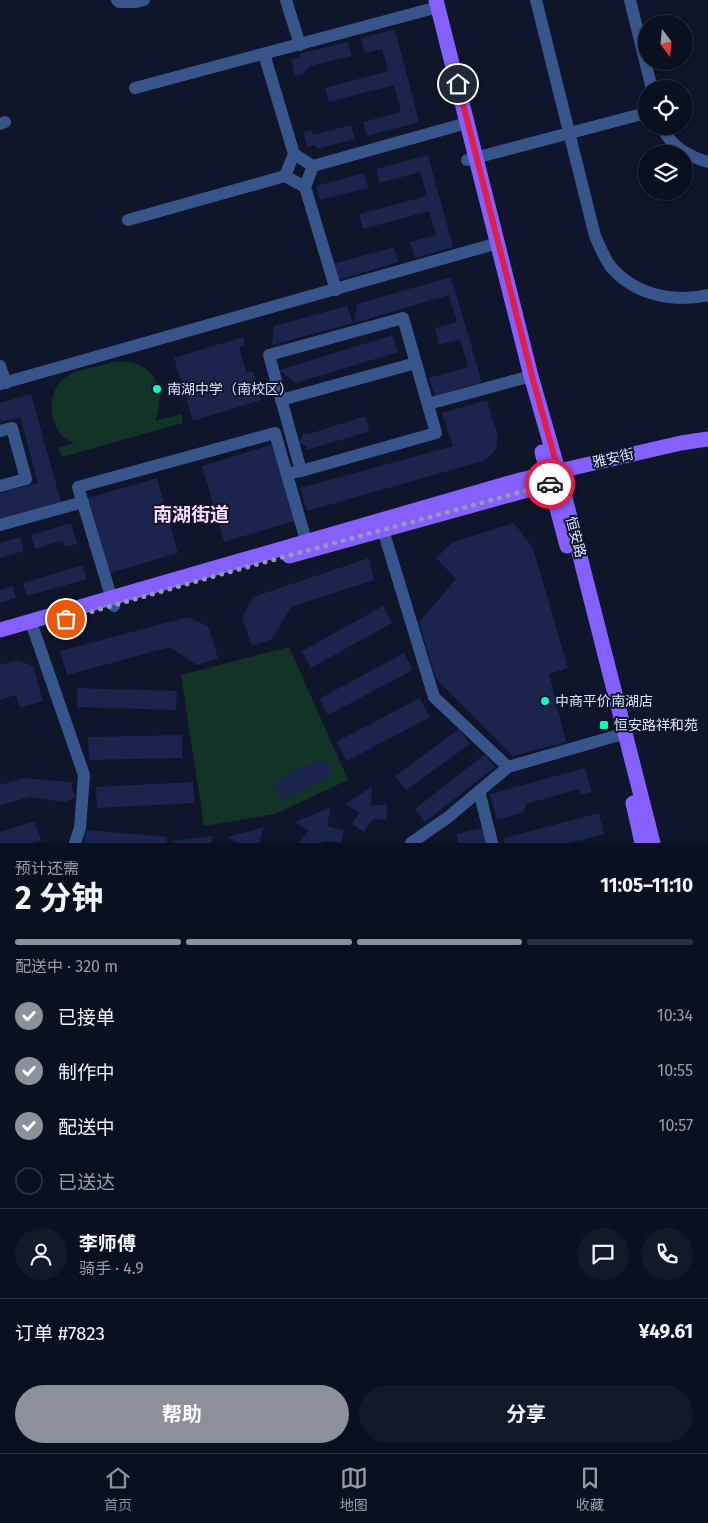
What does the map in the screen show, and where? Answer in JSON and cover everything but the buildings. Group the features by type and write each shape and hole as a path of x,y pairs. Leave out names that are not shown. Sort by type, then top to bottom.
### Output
{"main road":[{"name":"恒安路","path":"433,4 527,378 653,843"},
{"name":"雅安街","path":"0,630 229,572 308,546 554,477 681,443 708,438"},
{"name":"雅安街","path":"308,546 383,530 554,477 708,447"},
{"name":"雅安街","path":"0,638 113,601"},
{"name":"恒安路","path":"622,734 642,843"}],"street":[{"path":"117,0 119,2 144,0"},
{"path":"286,0 300,44"},
{"path":"536,0 595,236 602,254 612,268 627,281 642,290 682,299 708,295"},
{"path":"630,0 650,80"},
{"path":"135,88 300,44 433,4"},
{"path":"264,54 294,154 285,176"},
{"path":"472,159 638,115"},
{"path":"294,154 313,166 463,124"},
{"path":"668,135 672,142 686,154 708,162"},
{"path":"313,166 305,187 336,290"},
{"path":"128,220 285,176 305,187"},
{"path":"0,366 3,384 493,245"},
{"path":"287,474 436,433 403,318 269,355 301,470"},
{"path":"281,400 416,364"},
{"path":"428,404 527,378"},
{"path":"0,431 12,428 26,479 0,486"},
{"path":"113,601 78,487 275,433 308,546"},
{"path":"0,525 83,502"},
{"path":"383,530 434,697 508,767"},
{"path":"34,628 84,775 80,828 75,843"},
{"path":"411,843 447,818 508,767 622,734"},
{"path":"479,791 492,843"}],"green space":[{"path":"114,362 127,362 139,365 148,370 154,377 160,397 155,421 181,414 183,423 62,457 58,448 75,443 64,437 54,422 51,405 57,386 73,373"},
{"path":"289,647 348,780 275,814 204,826 181,675"}],"way so far":[{"path":"66,619 550,484"}],"place":[{"name":"南湖中学（南校区）","path":"157,389"},
{"name":"中商平价南湖店","path":"545,701"},
{"name":"恒安路祥和苑","path":"604,725"}],"district":[{"name":"南湖街道","path":"191,514"}],"route":[{"path":"458,84 532,376 561,480 550,484"}]}
